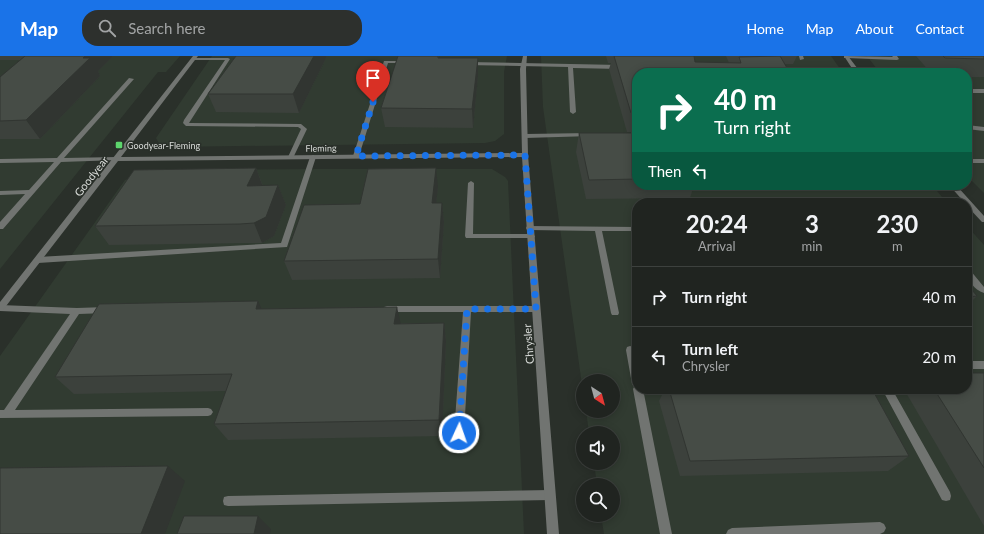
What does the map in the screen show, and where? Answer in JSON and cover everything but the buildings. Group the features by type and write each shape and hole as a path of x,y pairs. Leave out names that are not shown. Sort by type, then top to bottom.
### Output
{"street":[{"name":"Chrysler","path":"525,56 523,66 525,155 552,534"},
{"path":"846,57 897,59 894,56"},
{"path":"195,57 228,59 187,120 188,125 300,125 304,129 291,157"},
{"name":"Goodyear","path":"0,308 118,159 195,57"},
{"path":"846,57 854,68"},
{"path":"356,156 386,62 409,62"},
{"path":"462,64 629,67"},
{"path":"570,66 574,112"},
{"path":"0,227 131,79"},
{"path":"972,91 984,91"},
{"path":"972,128 984,129"},
{"path":"524,136 600,135"},
{"name":"Fleming","path":"0,161 525,155"},
{"path":"38,260 284,245 313,157"},
{"path":"972,161 984,161"},
{"path":"471,183 469,236 598,228 632,229"},
{"path":"957,190 964,198"},
{"path":"0,193 30,192"},
{"path":"972,207 984,220"},
{"path":"598,228 615,313"},
{"path":"972,278 981,289 984,290"},
{"path":"0,308 77,311 116,310"},
{"path":"379,309 536,309"},
{"path":"459,433 467,309"},
{"path":"4,414 77,311"},
{"path":"630,350 632,360"},
{"path":"972,365 984,365"},
{"path":"639,394 666,534"},
{"path":"891,394 946,496"},
{"path":"4,414 208,412"},
{"path":"228,501 550,496"},
{"path":"732,534 880,528"}],"shaded area":[{"path":"0,56 180,56 166,72 158,72 0,269"},
{"path":"212,56 507,56 504,72 504,134 495,141 485,143 166,147 160,145 156,138"},
{"path":"541,56 831,56 839,68 632,68 632,190 936,190 943,198 632,198 632,394 972,394 972,232 984,245 984,534 604,534 602,522 620,522 620,478 596,478 595,470 620,470 620,426 588,426 587,418 620,418 620,374 580,374 543,107"},
{"path":"867,56 984,56 984,193 972,181 972,68 876,68"},
{"path":"492,169 505,177 508,181 524,534 0,534 0,356 125,180 151,170"}],"place":[{"name":"Goodyear-Fleming","path":"119,145"}],"route":[{"path":"373,102 356,156 525,155 536,309 467,309 459,433"}]}
